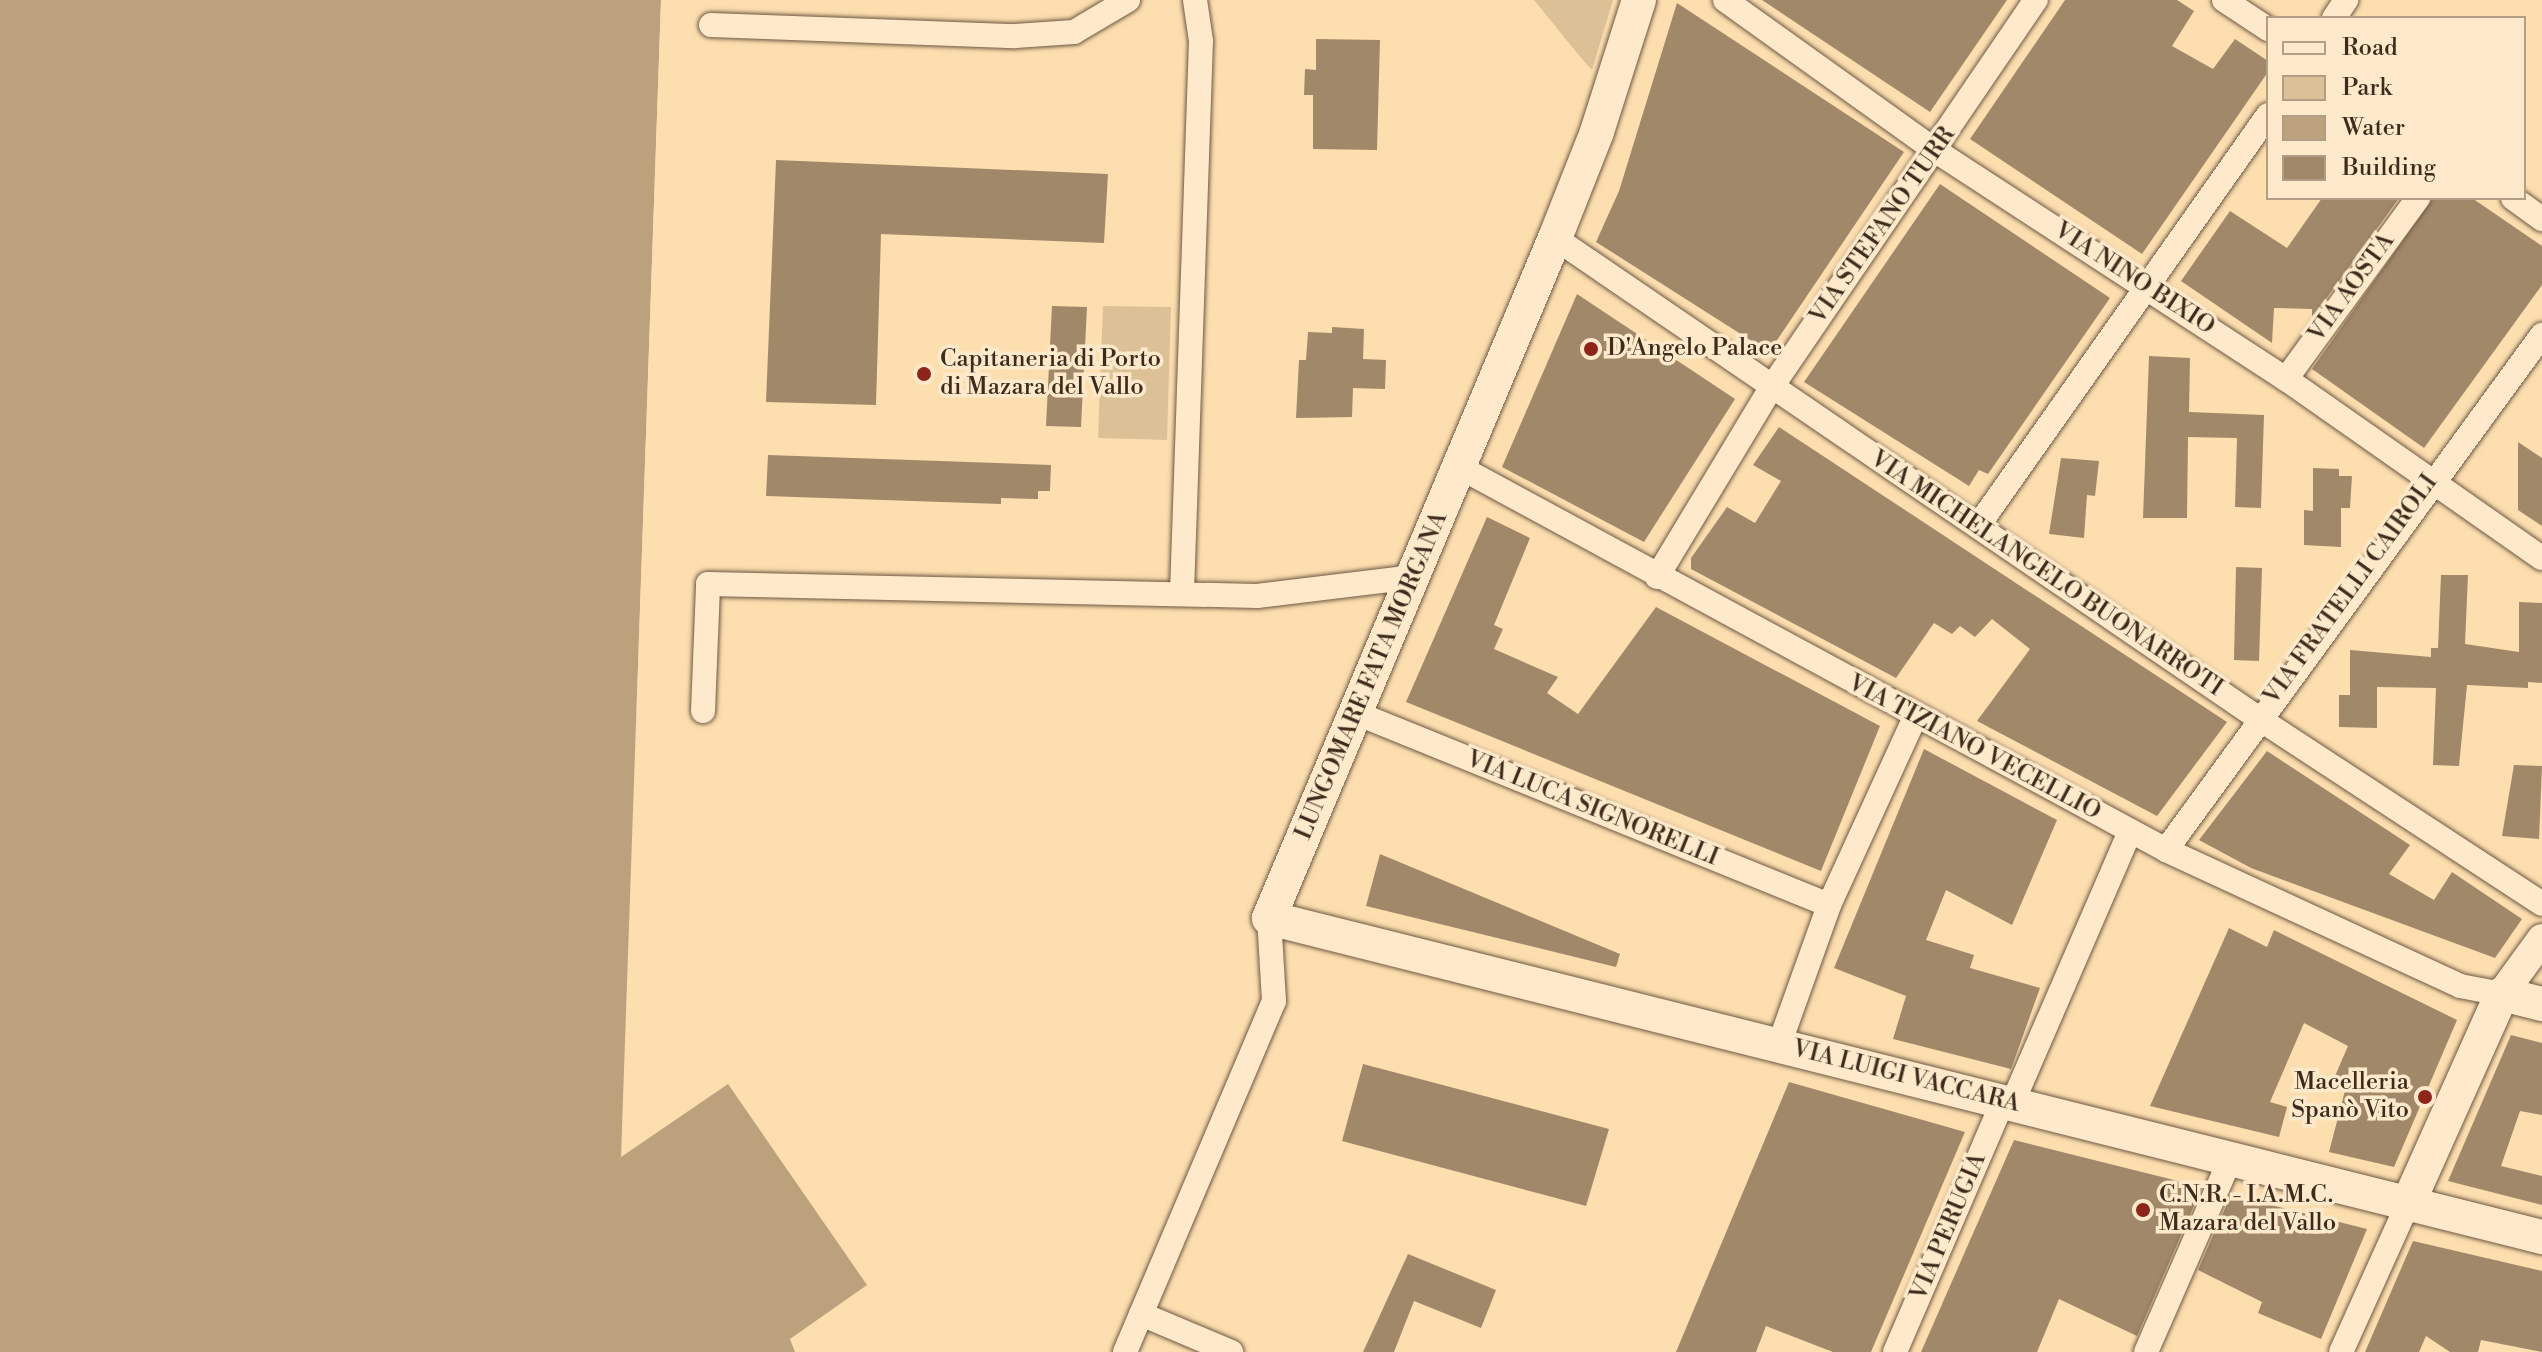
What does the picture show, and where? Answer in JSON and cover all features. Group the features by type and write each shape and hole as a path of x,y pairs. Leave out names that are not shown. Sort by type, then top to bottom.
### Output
{"main road":[{"name":"LUNGOMARE FATA MORGANA","path":"1269,918 1461,468 1555,238 1597,132 1639,0"},
{"name":"VIA LUIGI VACCARA","path":"1269,918 2407,1206 2542,1237"},
{"path":"2407,1206 2502,994 2542,1004"}],"street":[{"path":"711,25 1030,35 1074,32 1128,0"},
{"path":"1182,593 1201,41 1195,0"},
{"name":"VIA NINO BIXIO","path":"1725,0 1936,151 2286,379 2542,558"},
{"name":"VIA STEFANO TURR","path":"1657,577 1771,388 1936,151 2036,0"},
{"path":"2224,0 2266,28"},
{"path":"1978,526 2150,288 2266,118"},
{"name":"VIA AOSTA","path":"2286,379 2417,200"},
{"path":"2516,200 2542,219"},
{"name":"VIA MICHELANGELO BUONARROTI","path":"1555,238 2258,718 2542,904"},
{"name":"VIA FRATELLI CAIROLI","path":"2166,850 2430,482 2542,335"},
{"name":"VIA TIZIANO VECELLIO","path":"1461,468 1915,717 2166,850 2460,986 2502,994"},
{"path":"703,711 708,584 1257,596 1414,577"},
{"name":"VIA LUCA SIGNORELLI","path":"1356,713 1829,905"},
{"path":"1779,1045 1829,905 1915,717"},
{"name":"VIA PERUGIA","path":"1895,1352 2130,831"},
{"name":"LUNGOMARE FATA MORGANA","path":"1125,1352 1274,1001 1269,918"},
{"path":"2502,994 2542,939"},
{"path":"2146,1352 2230,1160"},
{"path":"2341,1352 2407,1206"},
{"path":"1141,1314 1231,1352"}],"green space":[{"path":"1534,0 1613,0 1592,70 1577,53"},
{"path":"1103,306 1171,307 1167,440 1098,438"}],"water":[{"path":"0,0 661,0 621,1157 728,1084 867,1285 790,1339 795,1352 0,1352"}],"pier":[{"path":"661,0 665,0 636,727"}],"building":[{"path":"1762,0 2007,0 1930,112"},
{"path":"2065,0 2177,0 2194,11 2172,46 2213,69 2235,39 2266,60 2266,75 2142,254 1970,139"},
{"path":"1677,3 1904,152 1769,352 1596,242 1619,191"},
{"path":"1316,39 1380,40 1377,150 1313,149 1313,95 1304,95 1305,69 1316,70"},
{"path":"776,160 1108,174 1104,243 881,234 876,405 766,402"},
{"path":"1940,184 2110,298 1988,474 1979,470 1969,486 1804,382"},
{"path":"2321,200 2398,200 2312,318 2312,309 2274,308 2272,343 2181,281 2230,211 2287,248"},
{"path":"2432,200 2475,200 2542,246 2542,285 2424,448 2312,369"},
{"path":"1577,294 1735,399 1644,542 1502,467"},
{"path":"1052,306 1087,307 1081,427 1046,426"},
{"path":"1332,327 1364,329 1363,359 1386,360 1385,389 1353,388 1352,417 1296,418 1299,360 1306,360 1308,332 1332,333"},
{"path":"2149,356 2190,358 2189,412 2264,415 2261,508 2235,507 2237,438 2188,437 2187,518 2143,518"},
{"path":"1779,427 2227,722 2157,816 1977,721 2030,649 1992,619 1975,637 1960,626 1952,634 1934,623 1896,678 1691,569 1691,558 1727,507 1755,523 1781,481 1753,465"},
{"path":"2518,442 2542,458 2542,526 2518,510"},
{"path":"768,455 1051,465 1050,491 1038,491 1038,499 1001,498 1001,504 766,496"},
{"path":"2061,458 2099,461 2095,496 2087,495 2084,538 2049,534"},
{"path":"2313,468 2339,469 2339,476 2352,476 2350,508 2341,508 2341,547 2304,545 2304,510 2313,511"},
{"path":"1487,517 1530,538 1494,625 1503,629 1494,649 1558,677 1547,693 1578,714 1656,607 1880,726 1821,871 1406,702"},
{"path":"2236,567 2262,568 2259,661 2234,660"},
{"path":"2441,575 2468,575 2465,644 2519,652 2519,602 2542,603 2542,683 2528,682 2528,688 2467,685 2459,766 2433,765 2436,688 2377,687 2377,728 2339,727 2339,695 2350,695 2350,650 2431,657 2431,648 2438,648"},
{"path":"1924,749 2057,820 2012,925 1946,890 1926,940 1974,955 1970,968 2040,988 2011,1069 1893,1039 1906,996 1834,968"},
{"path":"2267,751 2410,845 2389,874 2434,900 2452,872 2522,919 2495,958 2251,868 2199,840"},
{"path":"2514,765 2542,766 2539,839 2502,836"},
{"path":"1380,854 1620,954 1616,967 1366,906"},
{"path":"2229,928 2267,947 2274,930 2457,1020 2394,1167 2329,1152 2347,1083 2335,1076 2348,1046 2304,1023 2270,1102 2287,1107 2279,1137 2150,1106"},
{"path":"2511,1035 2542,1043 2542,1115 2520,1111 2501,1166 2542,1176 2542,1205 2448,1181"},
{"path":"1363,1064 1609,1129 1586,1206 1342,1141"},
{"path":"1789,1082 1965,1132 1871,1352 1833,1352 1766,1326 1756,1352 1676,1352"},
{"path":"2014,1140 2202,1187 2137,1336 2059,1299 2037,1352 1921,1352"},
{"path":"2231,1195 2367,1229 2321,1339 2258,1313 2262,1302 2198,1270"},
{"path":"2413,1241 2542,1271 2542,1352 2481,1340 2478,1352 2450,1352 2426,1336 2419,1352 2365,1352"},
{"path":"1408,1254 1496,1290 1481,1328 1414,1301 1394,1352 1363,1352"}],"place":[{"name":"D'Angelo Palace","path":"1591,349"},
{"name":"Capitaneria di Porto di Mazara del Vallo","path":"924,374"},
{"name":"Macelleria Spanò Vito","path":"2425,1097"},
{"name":"C.N.R. - I.A.M.C. Mazara del Vallo","path":"2143,1210"}]}
